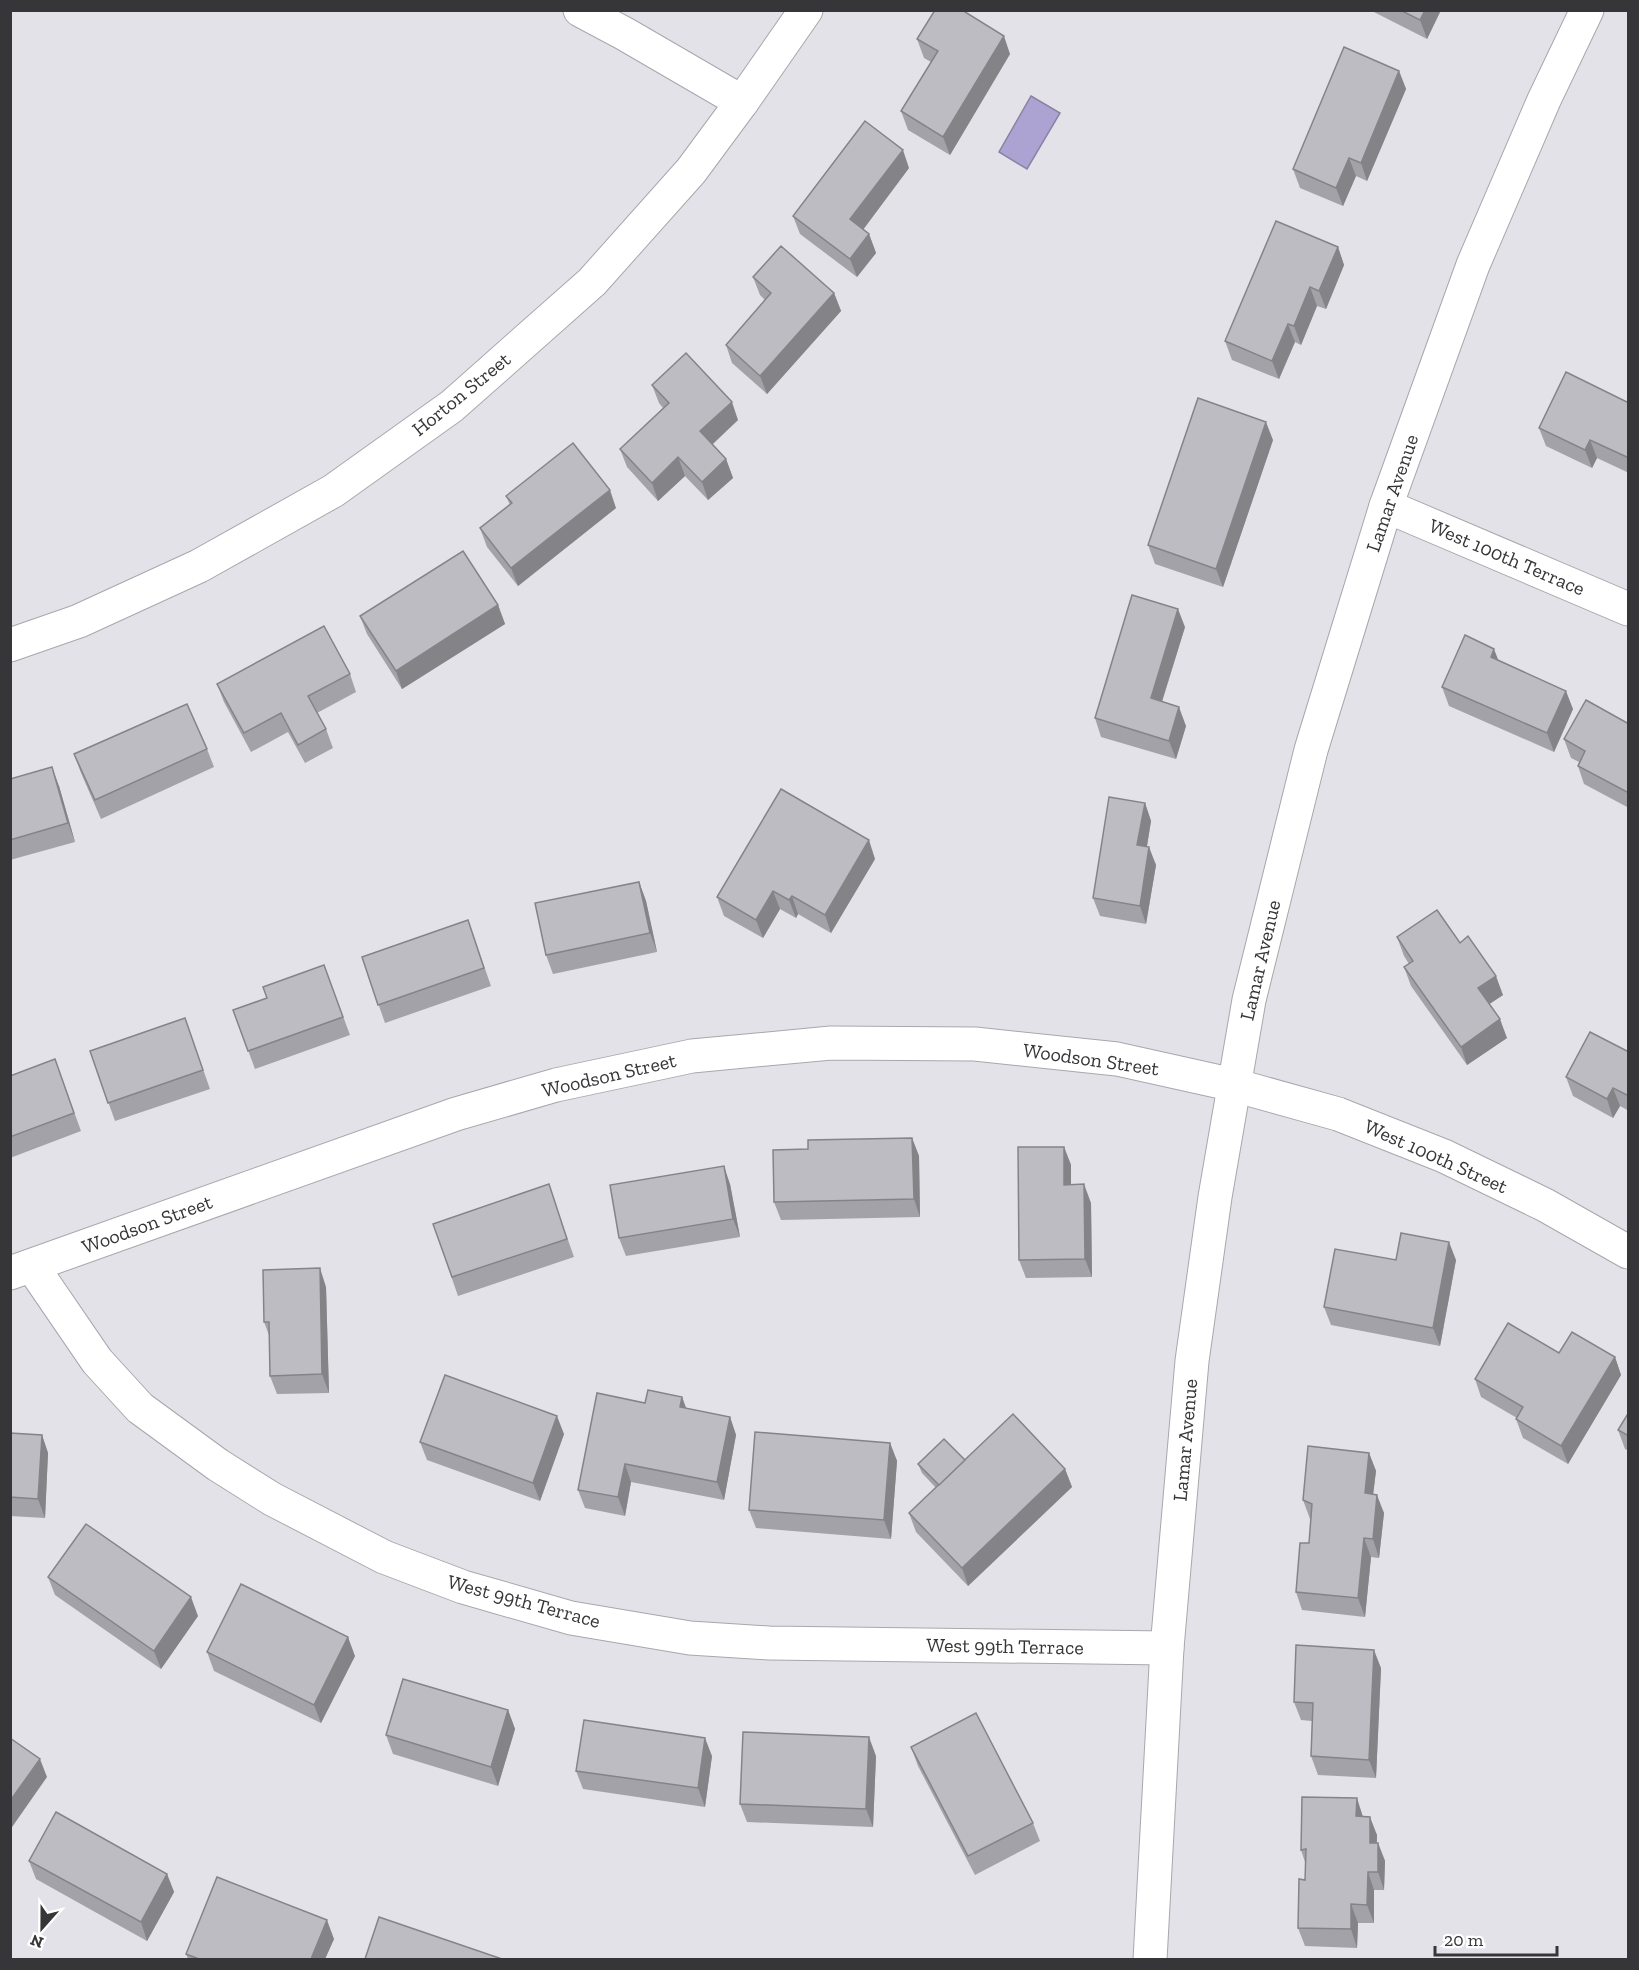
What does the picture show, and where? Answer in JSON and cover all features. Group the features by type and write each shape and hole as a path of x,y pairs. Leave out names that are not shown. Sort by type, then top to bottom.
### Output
{"street":[{"path":"580,10 742,102"},
{"name":"Horton Street","path":"10,645 79,621 199,566 333,491 452,406 591,282 691,171 806,10"},
{"name":"Lamar Avenue","path":"1150,1959 1167,1648 1192,1361 1215,1197 1249,1000 1311,750 1386,506 1473,265 1544,100 1587,10"},
{"name":"West 100th Terrace","path":"1386,506 1629,609"},
{"name":"Woodson Street","path":"21,1270 456,1114 556,1085 692,1056 831,1043 975,1044 1117,1059 1234,1085"},
{"name":"West 100th Street","path":"1234,1085 1338,1114 1444,1156 1545,1205 1629,1252"},
{"name":"West 99th Terrace","path":"21,1270 97,1361 140,1408 218,1465 272,1499 384,1557 463,1587 571,1618 690,1638 769,1642 1167,1648"}],"shaded area":[{"path":"1031,96 1060,113 1027,169 999,152"}],"building":[{"path":"935,10 962,10 1004,36 943,137 901,111 938,51 917,39"},
{"path":"1400,10 1425,10 1420,20"},
{"path":"1344,47 1399,71 1361,163 1349,158 1336,188 1293,169"},
{"path":"865,121 903,150 850,219 869,234 850,259 793,216"},
{"path":"1276,221 1338,247 1319,291 1310,287 1294,326 1288,324 1272,361 1225,341"},
{"path":"781,246 834,293 760,376 726,345 771,293 753,277"},
{"path":"686,353 732,402 700,431 726,459 702,482 678,457 652,483 620,449 669,403 652,385"},
{"path":"1566,372 1629,403 1629,458 1590,440 1585,450 1539,428"},
{"path":"1198,398 1266,422 1216,569 1148,545"},
{"path":"573,443 610,490 511,568 480,528 512,503 506,496"},
{"path":"463,551 498,605 396,671 360,616"},
{"path":"1132,595 1178,609 1151,698 1179,707 1169,741 1095,718"},
{"path":"324,626 350,674 308,696 326,729 298,745 281,713 244,733 217,684"},
{"path":"1465,635 1494,649 1491,657 1566,691 1547,733 1442,687"},
{"path":"1586,700 1629,724 1629,789 1627,792 1578,766 1585,751 1564,739"},
{"path":"187,704 207,749 95,800 74,754"},
{"path":"52,767 68,823 10,840 10,779"},
{"path":"781,789 869,840 825,915 792,896 789,900 773,891 756,920 717,897"},
{"path":"1109,797 1145,803 1137,845 1149,847 1140,906 1093,898"},
{"path":"639,882 650,933 546,955 535,903"},
{"path":"1437,910 1460,943 1468,936 1496,976 1478,988 1500,1019 1461,1047 1404,967 1413,961 1397,937"},
{"path":"468,920 484,968 378,1005 362,957"},
{"path":"324,965 343,1017 248,1051 233,1010 267,998 263,987"},
{"path":"185,1018 203,1070 108,1103 90,1051"},
{"path":"1590,1032 1629,1052 1629,1096 1613,1088 1607,1099 1566,1077"},
{"path":"55,1059 74,1113 10,1137 10,1076"},
{"path":"912,1138 914,1199 774,1202 773,1150 808,1149 808,1140"},
{"path":"1018,1147 1064,1147 1064,1185 1084,1184 1085,1259 1019,1260"},
{"path":"724,1166 733,1219 619,1238 610,1185"},
{"path":"549,1184 567,1239 452,1277 433,1224"},
{"path":"1401,1233 1449,1242 1433,1328 1324,1307 1335,1249 1396,1260"},
{"path":"320,1268 322,1374 270,1376 269,1322 264,1322 263,1270"},
{"path":"1508,1323 1559,1353 1572,1332 1615,1357 1561,1446 1516,1419 1523,1407 1475,1379"},
{"path":"445,1375 557,1416 533,1483 420,1442"},
{"path":"648,1390 682,1397 680,1407 730,1417 717,1482 625,1464 618,1497 578,1490 597,1393 645,1403"},
{"path":"1629,1412 1629,1436 1618,1430"},
{"path":"1013,1414 1065,1469 962,1568 909,1513"},
{"path":"755,1432 890,1443 884,1520 749,1510"},
{"path":"10,1433 42,1435 38,1499 10,1497"},
{"path":"944,1439 965,1460 939,1485 918,1464"},
{"path":"1308,1446 1369,1453 1365,1493 1377,1495 1373,1539 1364,1538 1358,1598 1296,1592 1300,1543 1309,1543 1312,1504 1303,1500"},
{"path":"86,1524 191,1597 154,1651 48,1577"},
{"path":"241,1584 348,1637 314,1705 207,1652"},
{"path":"1296,1645 1374,1650 1369,1760 1311,1756 1313,1703 1294,1702"},
{"path":"403,1679 508,1710 491,1767 386,1735"},
{"path":"976,1713 1033,1823 968,1856 911,1747"},
{"path":"584,1720 705,1738 698,1788 576,1771"},
{"path":"743,1732 869,1737 866,1809 740,1804"},
{"path":"10,1738 40,1759 10,1801"},
{"path":"1302,1797 1357,1798 1356,1816 1370,1817 1370,1843 1378,1843 1378,1872 1368,1872 1367,1905 1351,1904 1351,1929 1298,1928 1299,1879 1305,1880 1306,1849 1301,1850"},
{"path":"56,1812 167,1874 141,1922 29,1861"},
{"path":"217,1877 327,1920 311,1959 199,1959 186,1954"},
{"path":"379,1917 502,1959 365,1959"}]}
